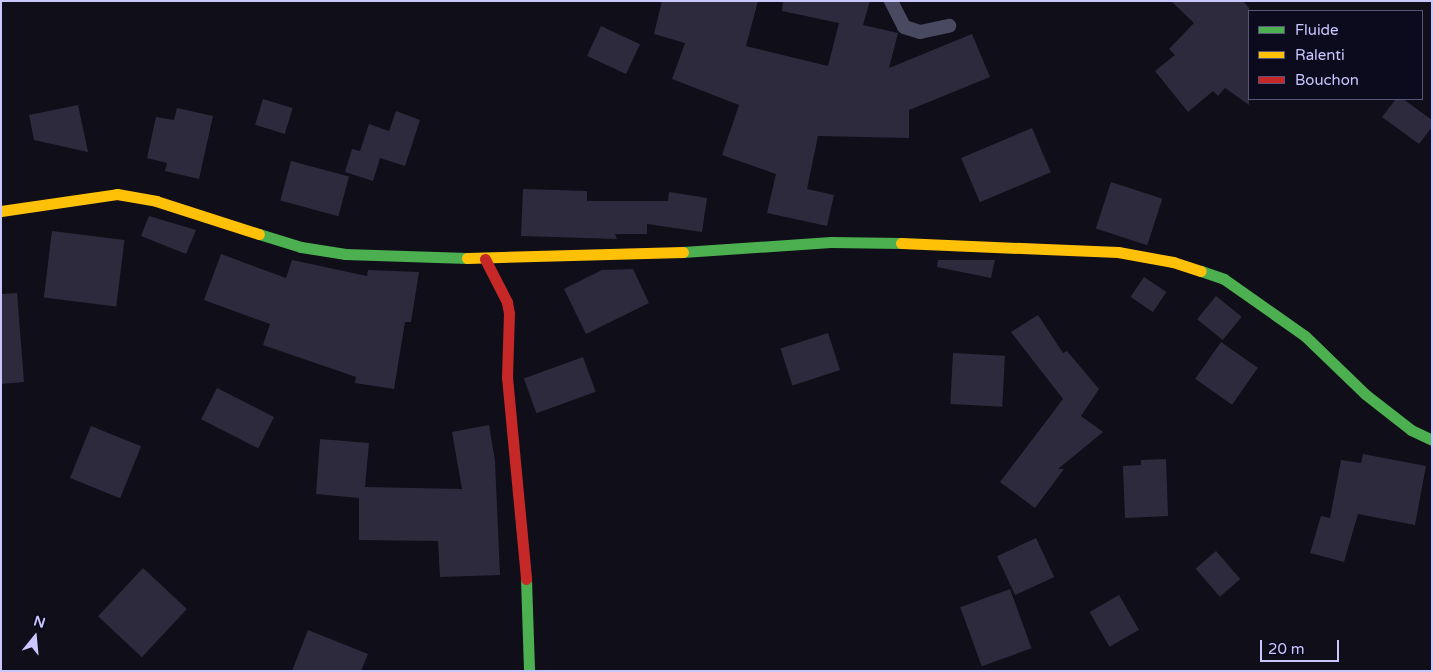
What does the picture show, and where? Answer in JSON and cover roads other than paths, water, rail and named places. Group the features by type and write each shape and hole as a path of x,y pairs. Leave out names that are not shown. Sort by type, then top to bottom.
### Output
{"street":[{"path":"1,211 117,194 156,201 300,247 345,254 486,259 736,250 831,242 908,242 1078,248 1173,262 1224,279 1265,306 1305,336 1365,394 1411,430 1432,440"},
{"path":"486,259 507,302 509,313 507,377 526,564 529,671"}],"lane":[{"path":"891,1 904,27 920,32 949,26"}]}
